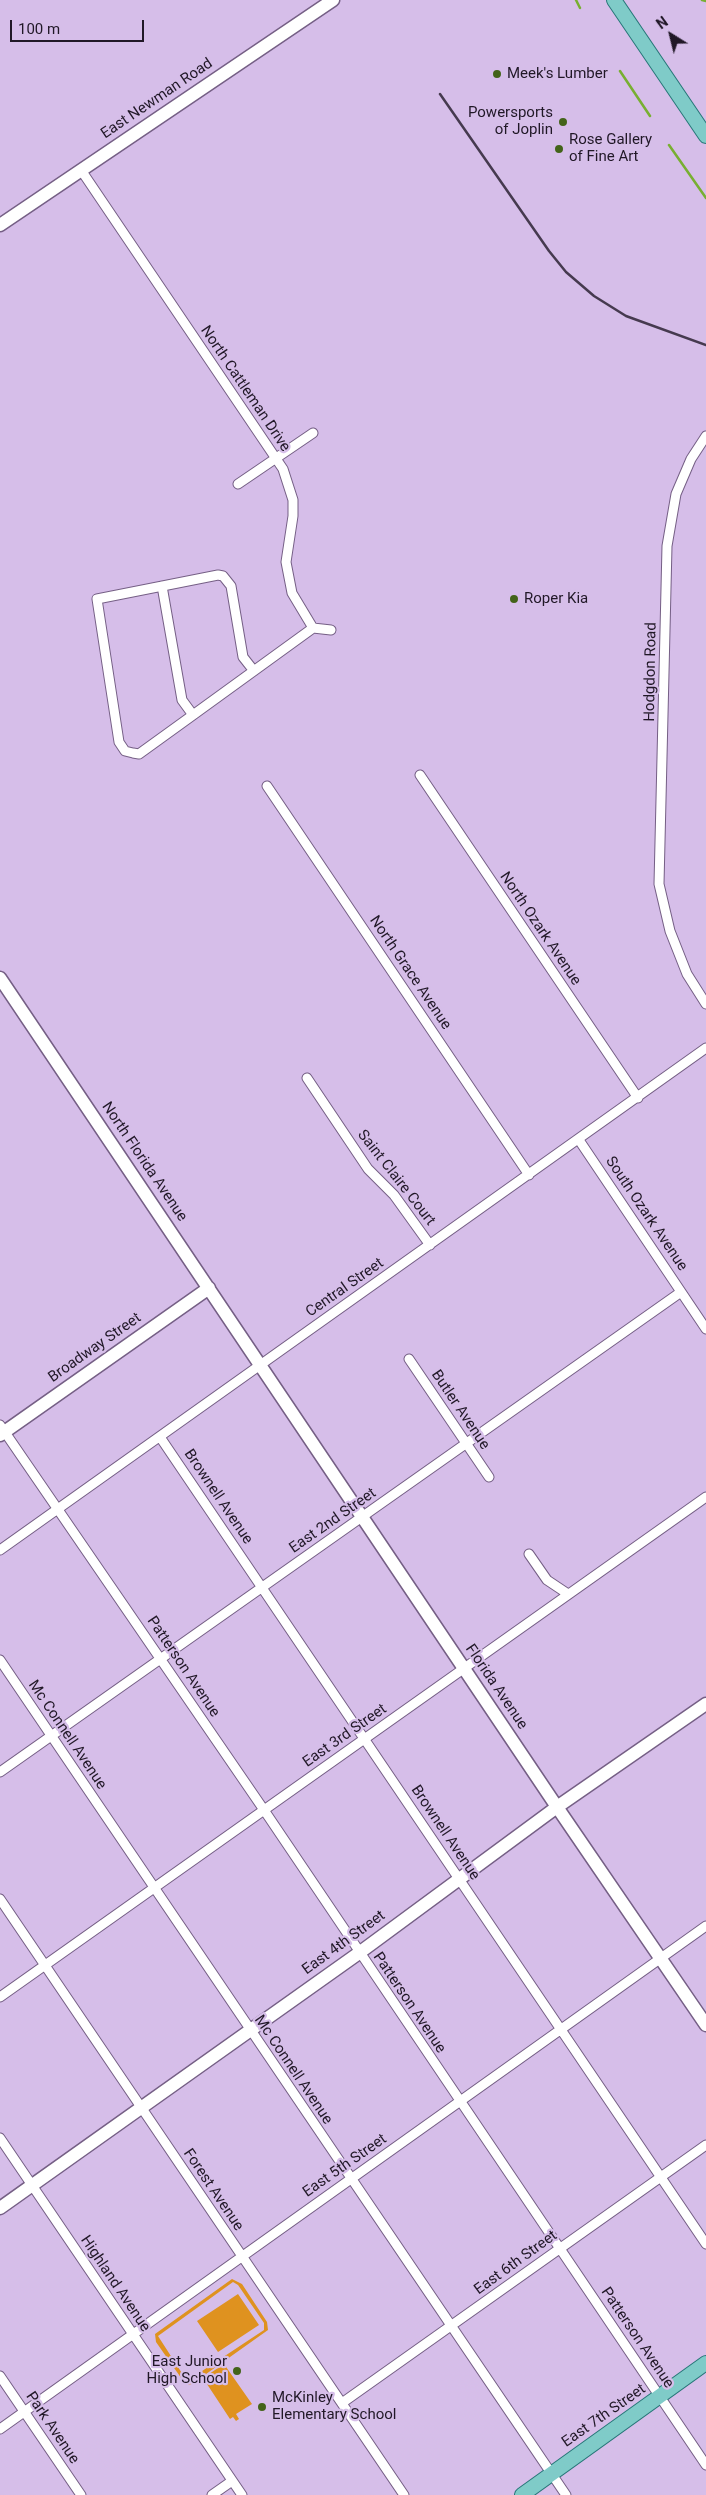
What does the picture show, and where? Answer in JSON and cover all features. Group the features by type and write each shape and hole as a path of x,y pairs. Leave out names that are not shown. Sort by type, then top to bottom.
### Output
{"main road":[{"path":"614,0 706,136"},
{"name":"East 7th Street","path":"522,2495 706,2364"}],"street":[{"name":"East Newman Road","path":"0,225 333,0"},
{"name":"North Cattleman Drive","path":"81,170 276,458 290,485 293,500 293,516 286,562 288,578 292,593 313,628"},
{"path":"238,484 313,433"},
{"name":"Hodgdon Road","path":"706,436 688,466 676,494 668,546 660,884 665,916 687,974 706,1004"},
{"path":"254,671 243,657 231,586 227,579 218,575 97,599 119,742 125,751 139,754 254,671 313,628 331,630"},
{"path":"162,586 182,700 193,715"},
{"name":"North Ozark Avenue","path":"420,775 638,1098"},
{"name":"North Grace Avenue","path":"267,786 529,1175"},
{"name":"North Florida Avenue","path":"0,978 260,1365"},
{"name":"Central Street","path":"0,1550 706,1048"},
{"name":"Saint Claire Court","path":"307,1078 368,1169 394,1195 430,1245"},
{"name":"South Ozark Avenue","path":"579,1140 706,1329"},
{"name":"Broadway Street","path":"2,1430 209,1288"},
{"name":"East 2nd Street","path":"0,1772 681,1292"},
{"name":"Butler Avenue","path":"409,1359 489,1477"},
{"name":"Florida Avenue","path":"260,1365 465,1668 556,1807 706,2025"},
{"name":"Patterson Avenue","path":"2,1430 59,1508 706,2465"},
{"name":"Brownell Avenue","path":"160,1437 706,2244"},
{"name":"East 3rd Street","path":"0,1997 706,1497"},
{"path":"529,1554 550,1584 568,1594"},
{"name":"Mc Connell Avenue","path":"0,1660 566,2495"},
{"name":"East 4th Street","path":"0,2208 359,1953 556,1807 706,1704"},
{"name":"Forest Avenue","path":"0,1899 404,2495"},
{"name":"East 5th Street","path":"0,2428 706,1926"},
{"name":"Highland Avenue","path":"0,2138 242,2495"},
{"name":"East 6th Street","path":"342,2404 706,2145"},
{"name":"Park Avenue","path":"0,2376 80,2495"},
{"path":"212,2495 232,2481"}],"shaded area":[{"path":"232,2279 242,2284 267,2322 268,2330 192,2384 186,2385 156,2342 155,2334","holes":["233,2282 238,2285 264,2323 264,2330 187,2381 158,2336"]},
{"path":"238,2294 259,2325 218,2352 197,2321"},
{"path":"224,2364 252,2404 236,2414 239,2419 236,2421 233,2417 230,2419 203,2378"}],"waterway":[{"path":"576,0 580,8"},
{"path":"702,0 706,1"},
{"path":"620,71 650,116"},
{"path":"669,145 706,198"}],"railway":[{"path":"440,94 549,251 566,272 594,296 626,316 706,345"}],"place":[{"name":"Meek's Lumber","path":"497,74"},
{"name":"Powersports of Joplin","path":"563,122"},
{"name":"Rose Gallery of Fine Art","path":"559,149"},
{"name":"Roper Kia","path":"514,599"},
{"name":"East Junior High School","path":"237,2371"},
{"name":"McKinley Elementary School","path":"262,2407"}]}
